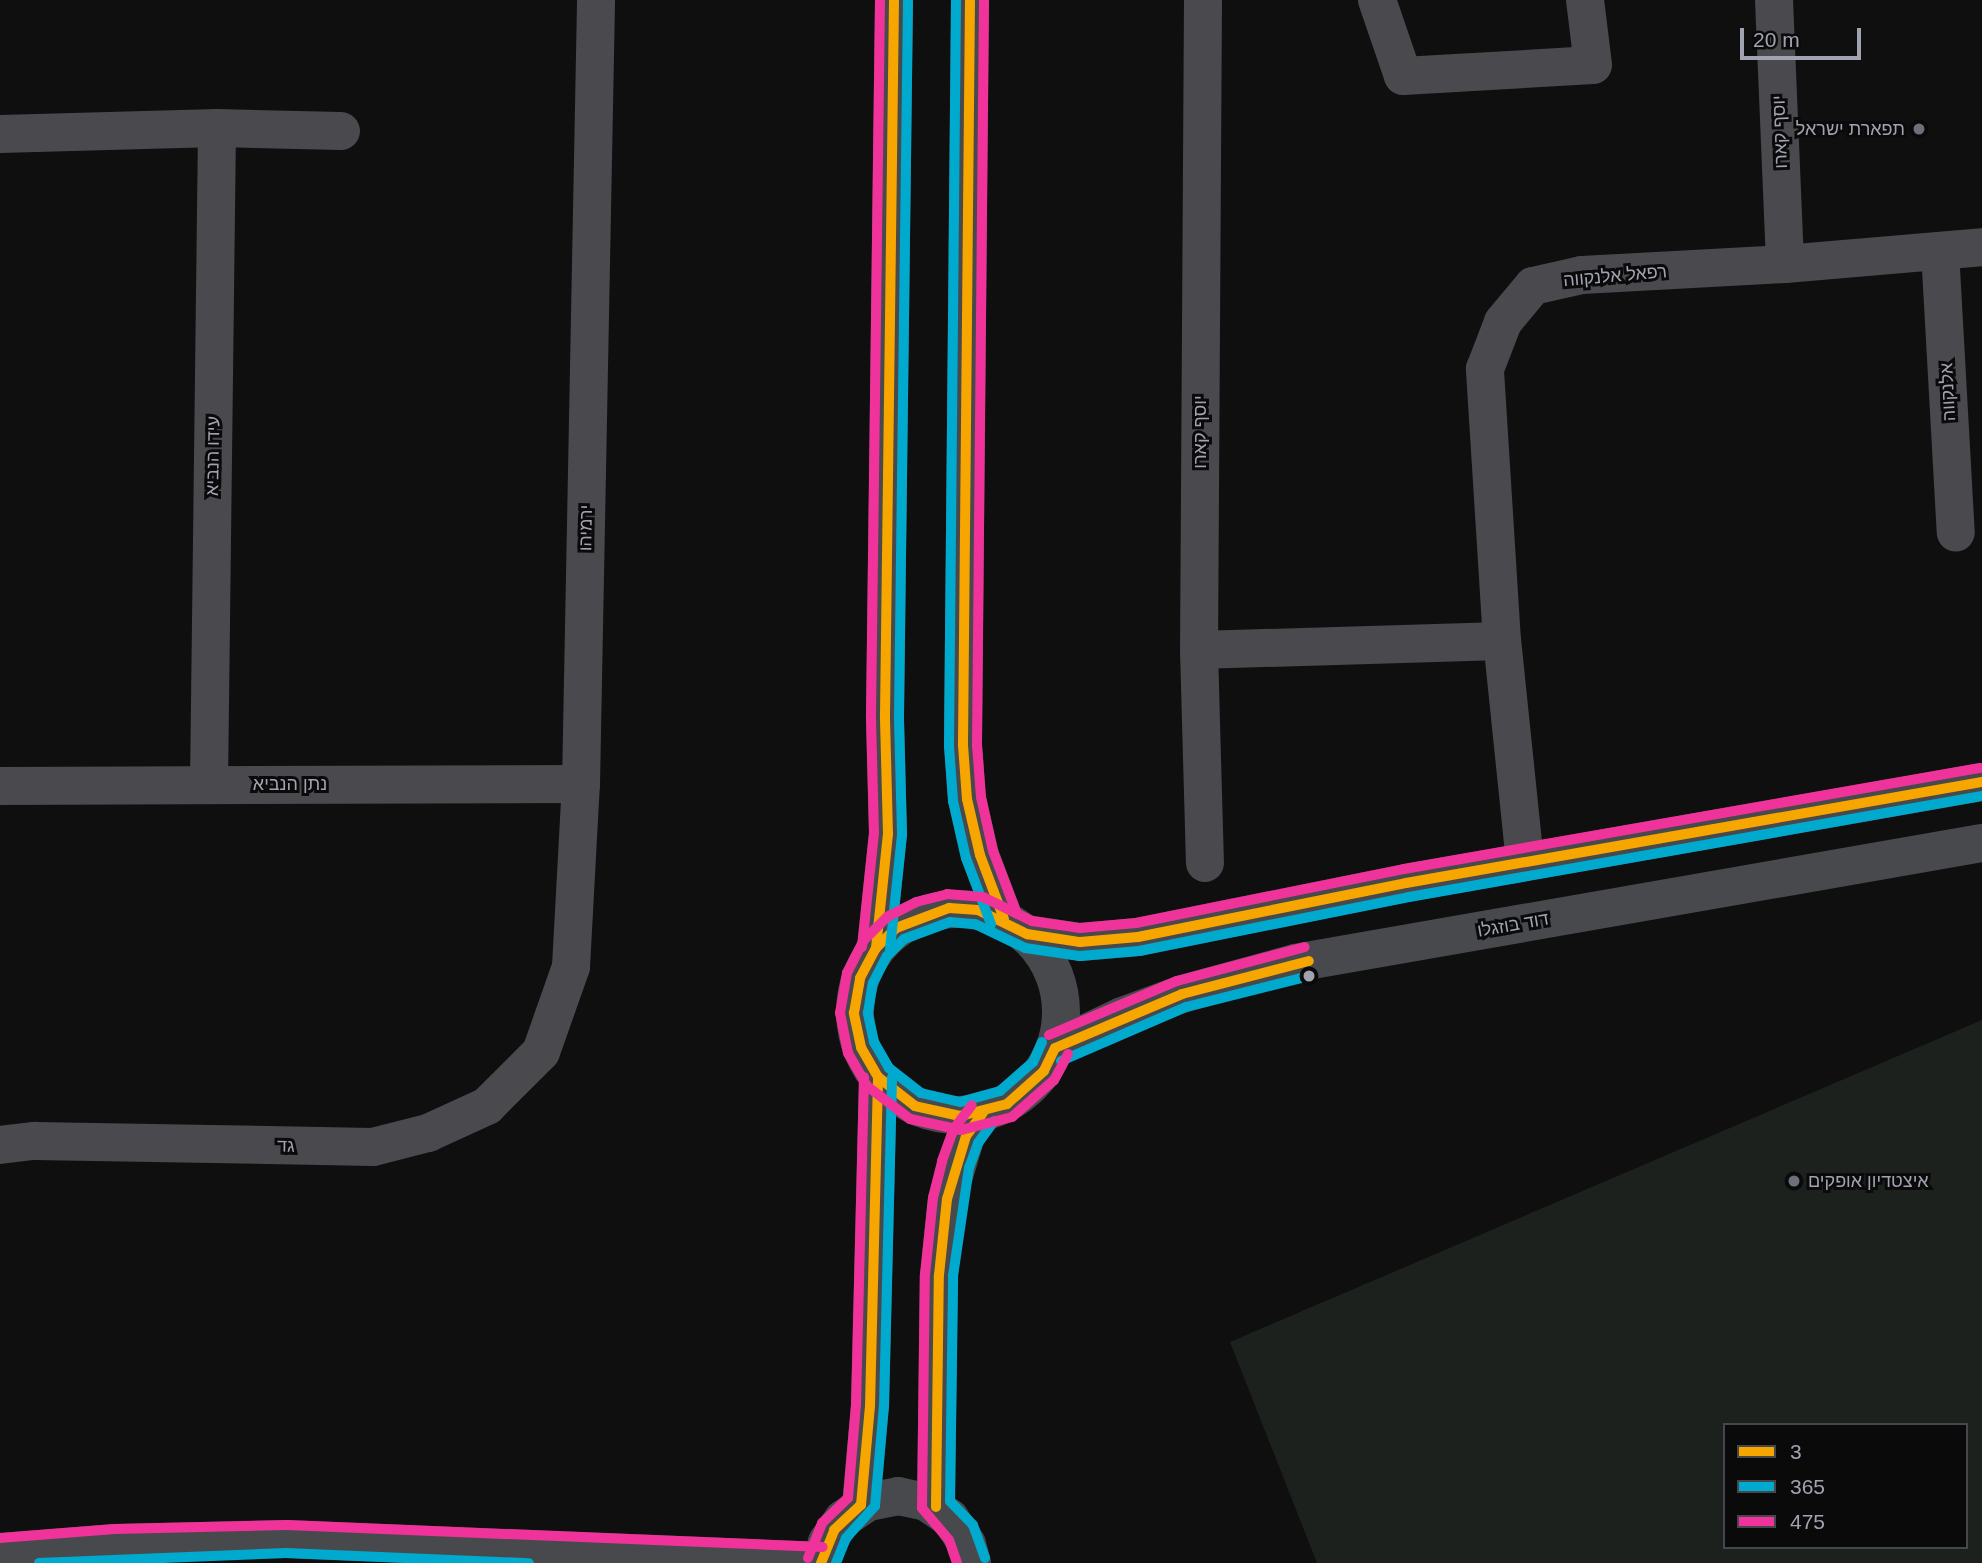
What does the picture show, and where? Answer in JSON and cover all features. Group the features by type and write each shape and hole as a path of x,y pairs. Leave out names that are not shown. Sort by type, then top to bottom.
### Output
{"main road":[{"path":"876,948 888,834 885,716 894,0"},
{"path":"936,1507 939,1275 947,1199 966,1136 984,1112 1027,1089 1055,1048 1061,1024 1058,987 1044,953 1016,926 980,855 967,799 963,745 970,0"},
{"path":"984,1112 937,1114 895,1094 878,1077 861,1047 854,1013 860,978 876,948 896,928 940,910 978,910 1016,926 1080,942 1138,937 1525,862 1982,782"},
{"name":"דוד בוזגלו","path":"1055,1048 1122,1016 1182,994 1295,963 1982,843"},
{"path":"862,1505 870,1406 878,1077"},
{"path":"0,1552 115,1543 286,1539 822,1562 834,1530 862,1505 898,1496 936,1507 961,1532 972,1563"}],"street":[{"name":"ירמיהו","path":"541,1052 571,967 581,784 596,0"},
{"name":"יוסף קארו","path":"1203,0 1199,650 1205,863"},
{"path":"1377,0 1403,76 1593,65 1585,0"},
{"name":"יוסף קארו","path":"1774,0 1785,264"},
{"path":"0,134 217,128 341,131"},
{"name":"עידו הנביא","path":"209,785 217,128"},
{"name":"רפאל אלנקווה","path":"1525,862 1502,641 1485,369 1503,322 1533,286 1582,275 1785,264 1982,247"},
{"name":"אלנקווה","path":"1940,251 1956,533"},
{"path":"1199,650 1502,641"},
{"name":"נתן הנביא","path":"0,786 581,784"},
{"name":"גד","path":"0,1145 35,1142 373,1147 428,1133 487,1105 541,1052"}],"shaded area":[{"name":"איצטדיון אופקים","path":"1982,1020 1982,1563 1317,1563 1230,1342"}],"transit line":[{"name":"475","path":"862,947 874,833 871,716 880,0"},
{"name":"3","path":"876,948 888,834 885,716 894,0"},
{"name":"365","path":"890,949 902,834 899,716 908,0"},
{"name":"365","path":"956,0 949,746 953,801 966,858 991,924"},
{"name":"3","path":"970,0 963,745 967,799 980,855 1004,919"},
{"name":"475","path":"984,0 977,745 981,797 993,851 1017,914"},
{"name":"475","path":"1068,1054 1054,1080 1012,1117 961,1130 910,1119 867,1086 848,1053 840,1013 847,973 864,940 887,917 916,902 947,894 983,897 1032,921 1080,928 1136,923 1404,869 1980,768"},
{"name":"3","path":"1055,1048 1044,1071 1007,1104 960,1116 915,1106 878,1077 861,1047 854,1013 860,978 876,948 896,928 949,908 978,910 1027,934 1080,942 1138,937 1406,883 1982,782"},
{"name":"365","path":"1042,1042 1033,1062 1000,1091 960,1102 921,1093 889,1068 874,1042 868,1013 873,983 887,956 904,939 950,922 975,924 1025,948 1080,956 1139,951 1409,897 1982,796"},
{"name":"475","path":"1049,1035 1177,981 1305,947"},
{"name":"3","path":"1055,1048 1182,994 1309,961"},
{"name":"365","path":"1061,1061 1186,1007 1313,975"},
{"name":"475","path":"808,1558 822,1523 848,1498 856,1405 864,1077"},
{"name":"3","path":"861,1505 870,1406 878,1077"},
{"name":"365","path":"836,1563 846,1538 875,1506 884,1406 892,1077"},
{"name":"475","path":"957,1563 949,1540 922,1508 925,1275 933,1198 942,1161 953,1130 972,1105"},
{"name":"3","path":"936,1507 939,1275 947,1199 966,1136 983,1113"},
{"name":"365","path":"985,1558 973,1525 950,1501 953,1276 969,1168 978,1143 994,1121"},
{"name":"3","path":"821,1563 834,1530 861,1505"},
{"name":"475","path":"0,1538 115,1529 287,1525 823,1547"},
{"name":"365","path":"39,1563 286,1553 529,1563"}],"place":[{"name":"תפארת ישראל","path":"1919,129"},
{"name":"איצטדיון אופקים","path":"1794,1181"}]}
